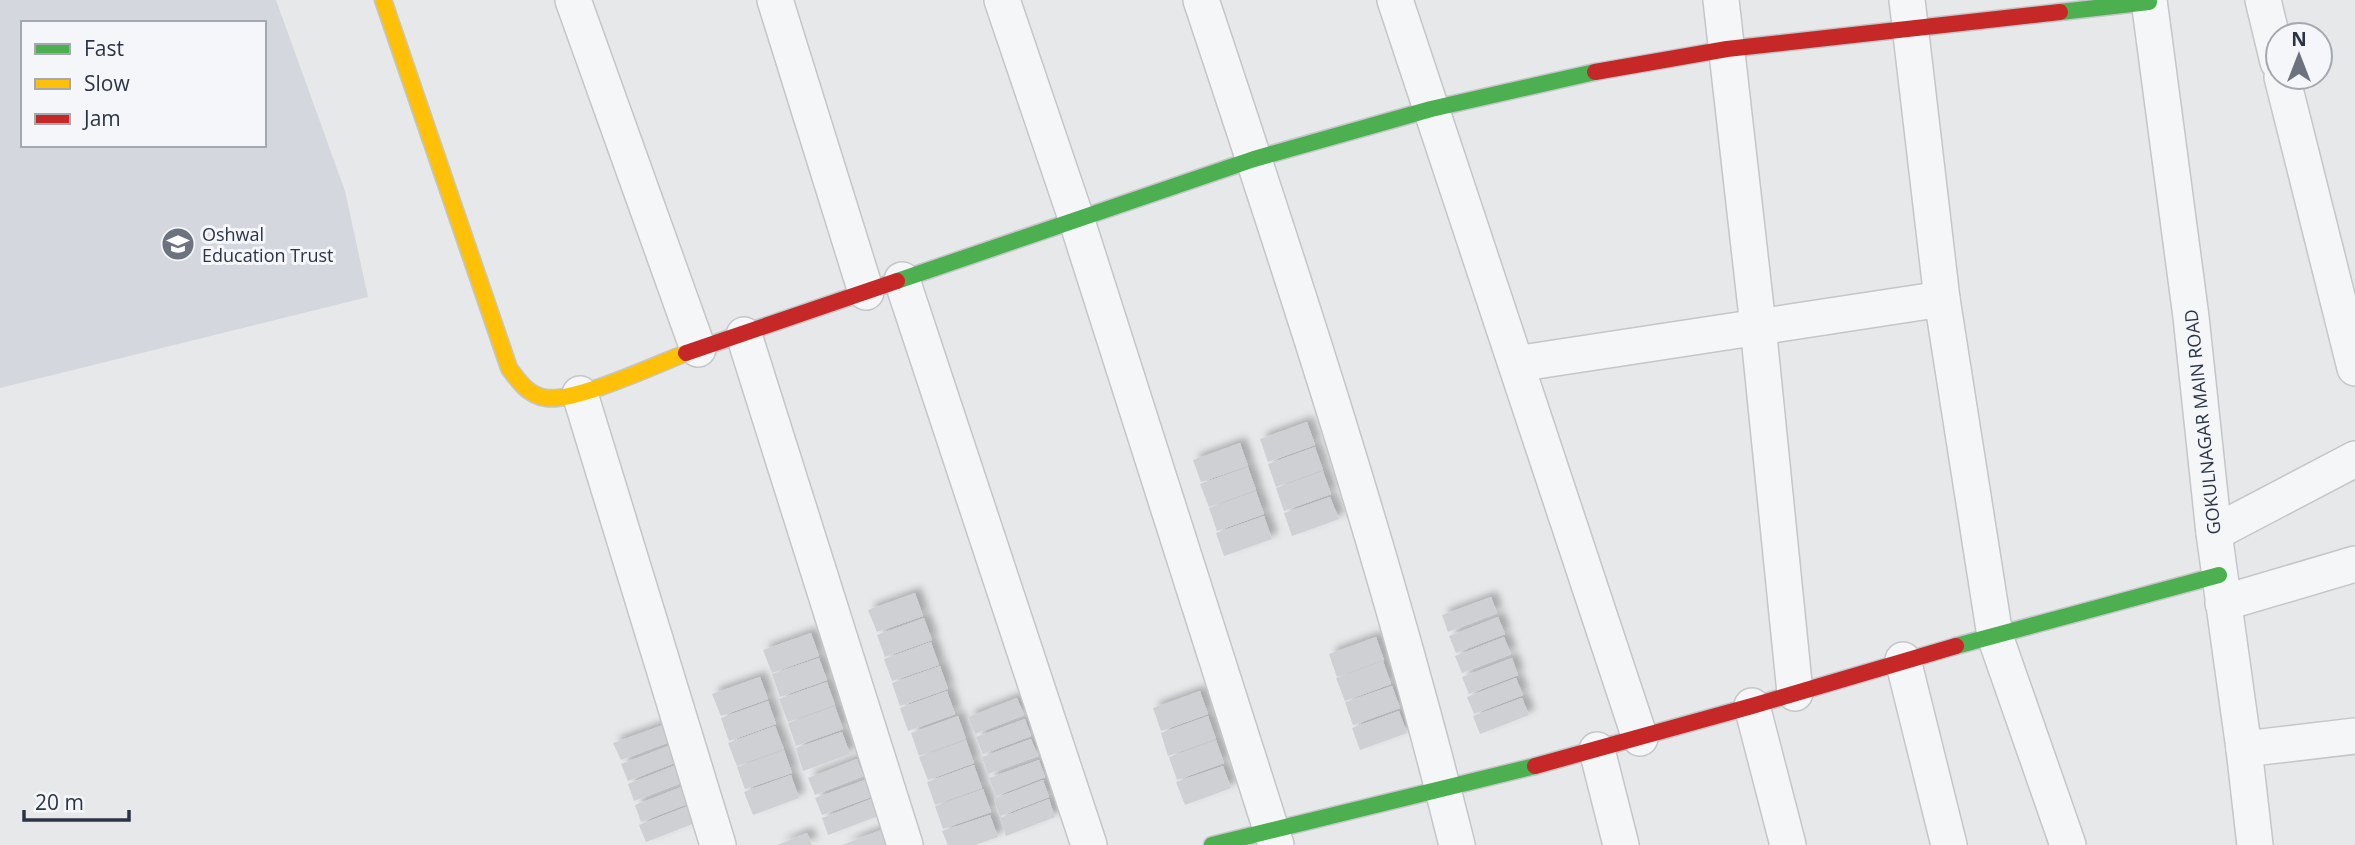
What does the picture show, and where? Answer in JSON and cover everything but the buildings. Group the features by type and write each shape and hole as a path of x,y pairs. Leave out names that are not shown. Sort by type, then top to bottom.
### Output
{"street":[{"path":"383,0 509,369 524,389 546,398 580,394 698,349 1254,159 1431,109 1617,68 1909,15 2149,1"},
{"path":"573,0 698,349"},
{"path":"775,0 866,292"},
{"path":"1003,0 1076,218 1274,838"},
{"path":"1201,0 1362,500 1457,845"},
{"path":"1395,0 1640,738"},
{"path":"1721,0 1758,326 1795,693"},
{"path":"2263,0 2268,21"},
{"name":"GOKULNAGAR MAIN ROAD","path":"2149,1 2191,317 2214,533 2255,845"},
{"path":"1909,15 1942,299 1995,636 2068,845"},
{"path":"2286,91 2355,368"},
{"path":"902,280 1089,845"},
{"path":"1516,364 1942,299"},
{"path":"744,335 905,845"},
{"path":"580,394 718,845"},
{"path":"2214,533 2355,459"},
{"path":"1212,845 1274,838 1640,738 1903,660 1995,636 2355,564"},
{"path":"1903,660 1949,845"},
{"path":"1752,706 1788,845"},
{"path":"2244,749 2355,736"},
{"path":"1597,750 1620,845"}],"shaded area":[{"name":"Oshwal Education Trust","path":"0,0 276,0 345,191 368,297 0,388"}],"traffic: fast":[{"path":"2060,12 2149,2"},
{"path":"897,281 1254,159 1431,109 1595,72"},
{"path":"1956,646 2219,575"},
{"path":"1212,845 1535,766"}],"traffic: slow":[{"path":"383,0 509,368 520,383 540,396 559,398 595,389 686,353"}],"traffic: jam":[{"path":"1595,72 1727,49 2060,12"},
{"path":"686,353 897,281"},
{"path":"1535,766 1956,646"}],"place":[{"name":"Oshwal Education Trust","path":"178,244"}]}
